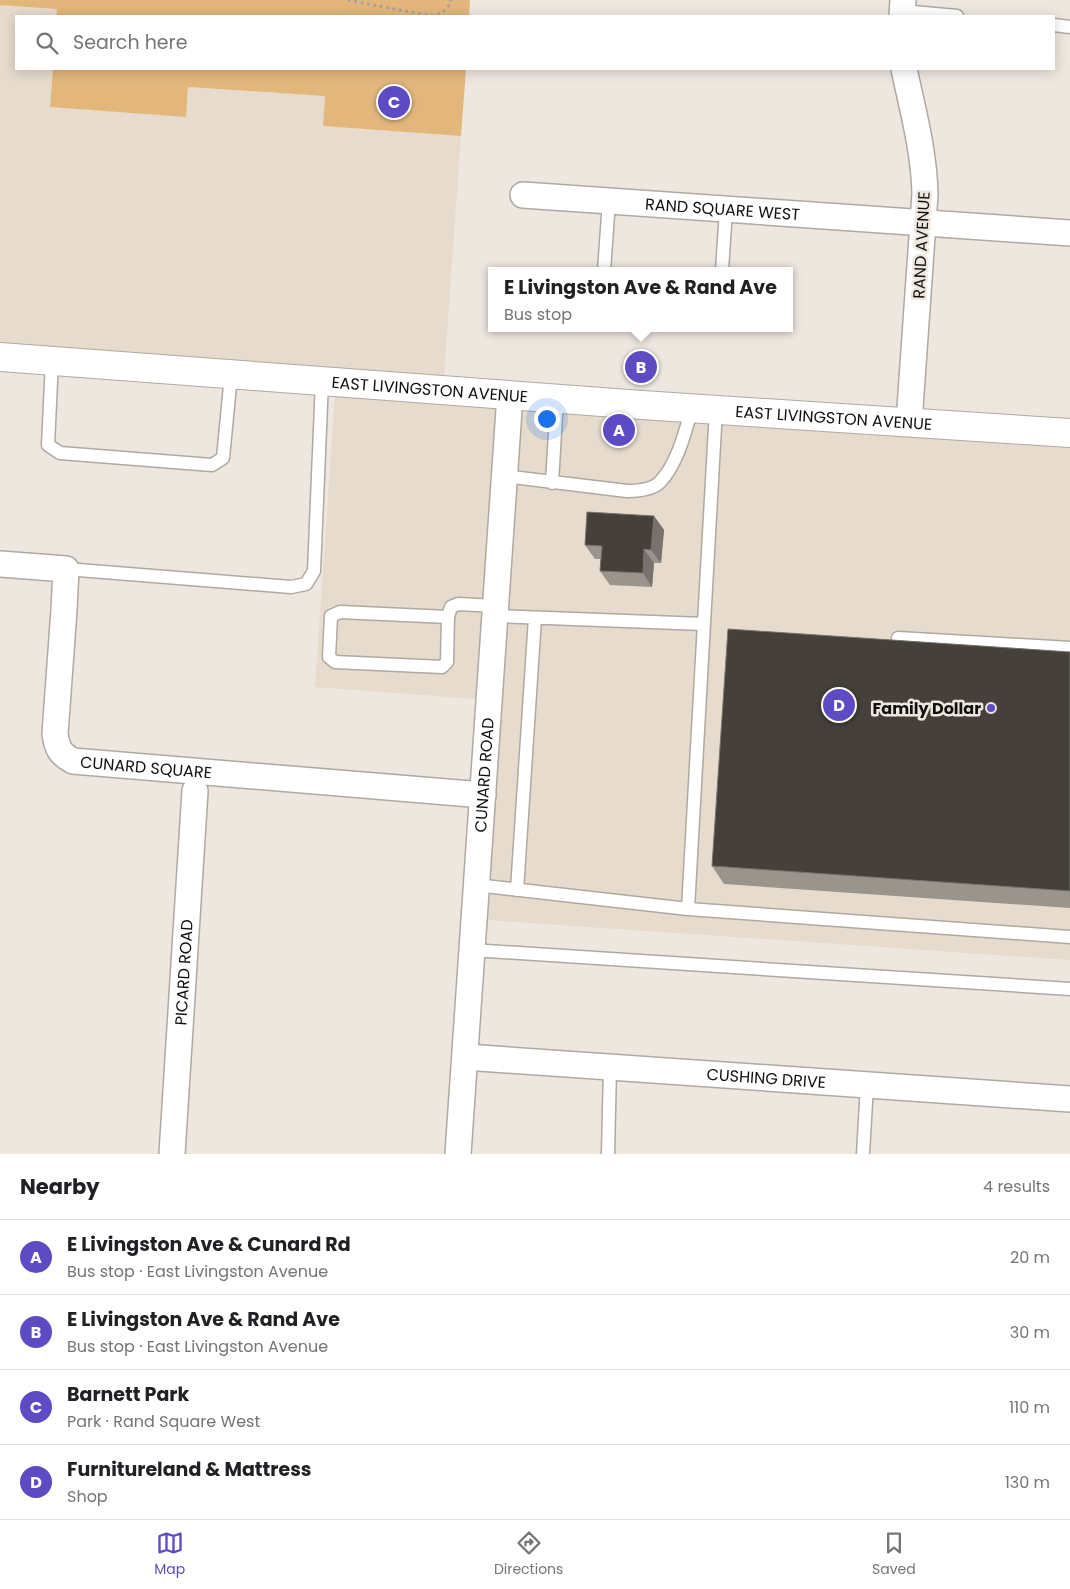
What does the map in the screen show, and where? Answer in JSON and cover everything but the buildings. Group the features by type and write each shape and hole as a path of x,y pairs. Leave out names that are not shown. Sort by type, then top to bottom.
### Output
{"main road":[{"name":"EAST LIVINGSTON AVENUE","path":"0,357 510,395 1070,433"}],"street":[{"name":"RAND AVENUE","path":"904,70 921,145 924,169 923,221 909,422"},
{"name":"RAND SQUARE WEST","path":"523,195 923,221 1070,233"},
{"name":"CUNARD ROAD","path":"458,1154 510,395"},
{"path":"0,564 66,569"},
{"name":"CUNARD SQUARE","path":"66,569 55,734 57,748 64,756 88,763 482,795"},
{"name":"PICARD ROAD","path":"172,1154 195,791"},
{"name":"CUSHING DRIVE","path":"465,1057 1070,1099"}],"lane":[{"path":"902,9 949,15"},
{"path":"1055,26 1070,27"},
{"path":"604,267 609,201"},
{"path":"722,267 726,208"},
{"path":"52,361 48,445 60,453 212,465 224,458 231,374"},
{"path":"66,569 291,587 306,584 314,570 322,381"},
{"path":"552,482 558,398"},
{"path":"504,476 627,492 643,490 659,483 672,465 704,408"},
{"path":"688,909 704,624 704,408"},
{"path":"448,617 340,612 331,616 329,658 335,662 442,667 447,662 448,617 451,607 458,604 535,618 704,624"},
{"path":"517,890 535,618"},
{"path":"898,638 1070,648"},
{"path":"476,885 688,909 1070,937"},
{"path":"472,950 1070,989"},
{"path":"608,1154 610,1067"},
{"path":"863,1154 867,1085"}],"path":[{"path":"348,0 426,15"},
{"path":"437,15 443,14 451,0"}],"shaded area":[{"path":"0,0 470,0 469,15 56,15 57,9 0,5"},
{"path":"0,5 57,9 56,15 15,15 15,70 53,70 50,107 186,116 188,87 325,96 324,126 461,136 443,389 1070,432 1070,960 473,919 489,700 315,687 336,380 0,353"},
{"path":"53,70 466,70 461,136 323,126 325,96 188,87 186,117 50,107"}],"place":[{"name":"Barnett Park","path":"394,102"},
{"name":"E Livingston Ave & Rand Ave","path":"641,367"},
{"name":"E Livingston Ave & Cunard Rd","path":"619,430"},
{"name":"Furnitureland & Mattress","path":"839,705"},
{"name":"Family Dollar","path":"991,708"}]}
